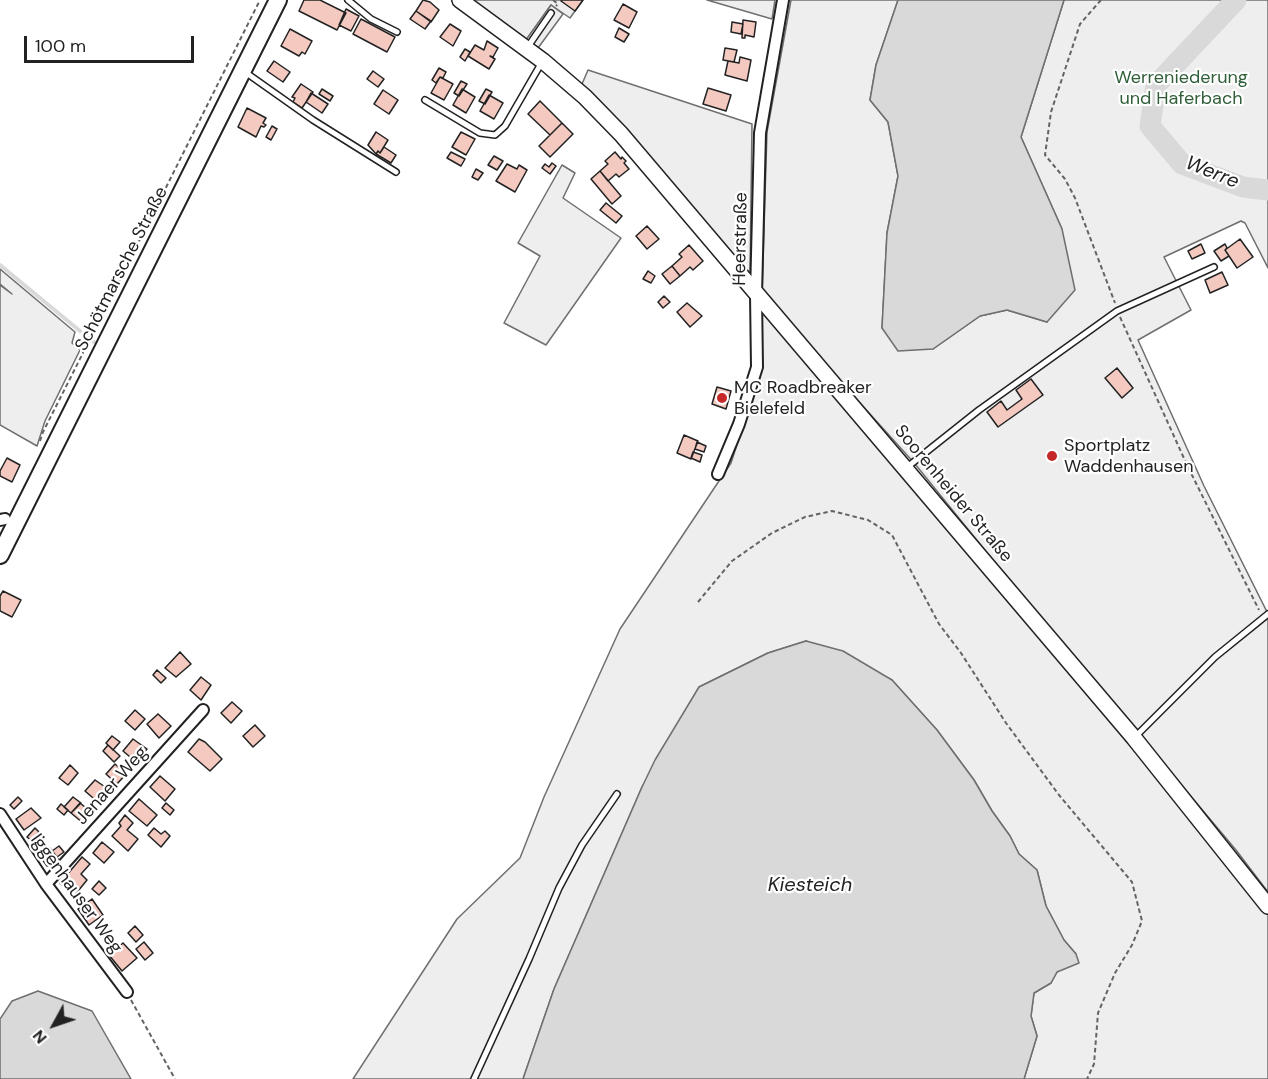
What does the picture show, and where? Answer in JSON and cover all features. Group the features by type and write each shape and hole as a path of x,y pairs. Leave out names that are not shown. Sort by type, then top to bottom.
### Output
{"main road":[{"name":"Schötmarsche Straße","path":"0,555 278,0"},
{"name":"Soorenheider Straße","path":"460,0 543,61 585,97 621,134 1134,738 1268,906"}],"street":[{"name":"Heerstraße","path":"718,474 757,367 756,295 760,133 783,0"},
{"name":"Jenaer Weg","path":"46,884 203,710"},
{"name":"Iggenhauser Weg","path":"0,814 46,884 127,992"}],"lane":[{"path":"348,0 371,19 398,32"},
{"path":"527,48 551,13"},
{"path":"425,100 480,133 495,135 506,126 543,61"},
{"path":"243,71 313,120 396,172"},
{"path":"906,468 979,410 1117,311 1214,267"},
{"path":"1134,738 1215,657 1265,616"},
{"path":"474,1079 559,888 582,845 617,794"}],"path":[{"path":"38,449 43,432 83,353 84,337 100,319 260,0"},
{"path":"1101,0 1080,24 1051,112 1045,155 1065,179 1075,198 1117,311 1187,465 1265,616"},
{"path":"698,602 732,561 772,533 805,517 832,511 868,520 892,535 939,624 961,653 1006,723 1059,795 1132,882 1142,921 1098,1013 1094,1064 1088,1079"},
{"path":"127,992 175,1079"}],"green space":[{"path":"471,0 583,0 570,18 551,5 526,40"},
{"path":"707,0 775,0 772,19"},
{"name":"Werreniederung und Haferbach","path":"791,0 898,0 876,65 870,100 888,122 898,176 887,233 882,328 933,349 980,316 1007,310 1047,322 1062,229 1021,137 1064,0 1268,0 1268,268 1245,223 1241,221 1164,257 1191,310 1138,340 1204,486 1268,614 1268,892 1236,850 915,464 762,294 767,132"},
{"path":"588,70 752,124 750,277 628,131 582,84"},
{"path":"562,165 575,173 563,198 621,238 546,345 504,323 540,256 518,243"},
{"path":"0,269 75,332 72,343 80,350 45,421 37,446 0,425 0,285 12,294 0,284"},
{"path":"761,309 1199,827 1268,915 1268,1079 1024,1079 1037,1036 1031,1016 1034,993 1051,983 1057,972 1076,954 1064,940 1046,906 1037,870 1019,854 974,780 937,730 892,680 806,641 768,653 699,687 642,787 554,989 523,1079 353,1079 457,919 520,858 544,797 620,629 731,463 760,374"}],"shaded area":[{"path":"551,5 563,14 538,48 526,40"}],"water":[{"path":"898,0 1064,0 1021,137 1062,229 1075,290 1047,322 1007,310 980,316 933,349 898,351 882,328 887,233 898,176 888,122 870,100 876,65"},
{"name":"Kiesteich","path":"806,641 843,651 892,680 937,730 974,780 1019,854 1037,870 1046,906 1064,940 1076,954 1079,963 1057,972 1051,983 1034,993 1031,1016 1037,1036 1024,1079 523,1079 554,989 642,787 655,760 699,687 768,653"},
{"path":"38,991 92,1011 131,1079 0,1079 0,1019 12,1001"}],"building":[{"path":"304,0 320,0 346,13 337,30 299,11"},
{"path":"423,0 430,2 439,10 431,22 416,11"},
{"path":"562,0 583,0 575,11"},
{"path":"623,4 637,12 629,28 614,20"},
{"path":"346,9 359,16 351,31 339,25"},
{"path":"416,11 431,21 425,29 410,19"},
{"path":"361,19 395,37 387,52 353,34"},
{"path":"743,20 756,22 754,37 745,35 745,38 742,38"},
{"path":"732,22 743,24 741,34 731,32"},
{"path":"450,24 461,31 453,46 440,37"},
{"path":"619,28 629,34 624,42 615,37"},
{"path":"290,29 312,41 305,54 302,52 299,56 281,46"},
{"path":"487,41 498,48 493,57 490,56 495,59 489,69 468,56 475,45 484,50"},
{"path":"725,48 737,50 734,62 723,60"},
{"path":"465,49 470,52 465,61 460,57"},
{"path":"740,57 751,60 747,81 725,75 728,61 739,63"},
{"path":"274,61 290,72 283,82 267,71"},
{"path":"439,68 446,72 443,78 440,77 436,83 432,80"},
{"path":"373,71 384,79 378,87 367,79"},
{"path":"440,77 453,84 444,100 431,93"},
{"path":"461,81 467,84 459,96 454,93"},
{"path":"301,84 313,92 302,108 293,102 295,98 292,97"},
{"path":"708,88 731,95 726,111 703,104"},
{"path":"322,89 333,96 330,101 319,94"},
{"path":"462,89 475,97 466,113 453,105"},
{"path":"486,89 492,92 485,104 479,101"},
{"path":"383,90 398,100 389,114 374,104"},
{"path":"311,93 328,104 322,113 306,102"},
{"path":"489,95 503,103 494,119 480,111"},
{"path":"540,101 562,123 550,135 528,114"},
{"path":"247,108 266,118 263,123 266,125 261,126 256,137 238,127"},
{"path":"562,123 573,134 550,157 539,146"},
{"path":"272,126 277,129 271,140 266,137"},
{"path":"376,132 388,140 380,153 378,151 376,154 368,145"},
{"path":"461,132 475,139 466,155 452,147"},
{"path":"384,147 396,155 391,163 376,154 378,151 380,153"},
{"path":"451,152 465,159 461,166 447,158"},
{"path":"615,152 626,161 624,163 629,169 619,177 616,174 608,181 600,171 608,164 605,161"},
{"path":"494,156 503,161 497,170 488,165"},
{"path":"552,163 556,166 550,174 542,168 545,164 549,167"},
{"path":"507,164 517,169 519,165 527,170 515,192 496,181"},
{"path":"476,169 483,173 478,180 472,177"},
{"path":"600,171 621,196 612,204 591,179"},
{"path":"606,203 622,216 616,223 600,210"},
{"path":"647,226 659,239 647,249 636,236"},
{"path":"1240,239 1253,257 1237,268 1225,250"},
{"path":"1201,244 1205,253 1192,259 1188,251"},
{"path":"1225,244 1227,248 1225,250 1229,256 1221,261 1214,251"},
{"path":"689,245 703,261 693,270 690,267 680,276 672,266 682,257 679,254"},
{"path":"672,266 680,276 670,284 662,274"},
{"path":"648,271 655,276 651,283 643,279"},
{"path":"1222,272 1228,285 1210,293 1205,280"},
{"path":"664,296 670,302 663,308 658,302"},
{"path":"687,303 702,316 690,327 677,312"},
{"path":"1117,368 1133,388 1122,398 1105,378"},
{"path":"1031,379 1043,395 998,427 987,412 1001,401 1007,410 1022,399 1016,390"},
{"name":"MC Roadbreaker Bielefeld","path":"717,387 731,391 726,409 712,404"},
{"path":"684,435 698,441 691,459 677,453"},
{"path":"697,442 706,446 704,452 695,449"},
{"path":"693,452 702,455 700,462 691,458"},
{"path":"7,458 20,465 12,482 0,476 0,471"},
{"path":"3,591 21,600 12,617 0,611 0,596"},
{"path":"180,652 191,664 176,677 165,668"},
{"path":"157,670 166,678 161,683 153,675"},
{"path":"201,677 211,685 201,700 190,690"},
{"path":"232,702 242,711 231,723 221,713"},
{"path":"135,710 145,719 135,730 125,721"},
{"path":"158,714 171,726 159,738 147,724"},
{"path":"255,725 265,736 253,747 243,736"},
{"path":"112,736 120,742 113,750 106,743"},
{"path":"133,739 147,749 136,762 123,751"},
{"path":"199,739 222,759 210,771 188,752"},
{"path":"108,745 120,756 114,762 103,751"},
{"path":"115,764 126,774 117,784 106,774"},
{"path":"70,765 78,773 68,785 59,778"},
{"path":"160,776 175,789 165,801 150,787"},
{"path":"95,780 111,791 100,804 85,791"},
{"path":"18,797 22,801 14,809 10,805"},
{"path":"73,797 81,803 71,813 64,807"},
{"path":"139,799 157,815 147,826 129,811"},
{"path":"80,803 92,813 83,823 71,813"},
{"path":"166,803 174,810 170,815 162,808"},
{"path":"61,804 68,810 64,815 57,809"},
{"path":"31,808 41,818 24,830 16,819"},
{"path":"125,815 133,823 127,830 138,839 128,851 112,836 121,826 119,823"},
{"path":"35,828 39,832 32,841 27,837"},
{"path":"154,828 161,834 165,831 170,836 161,847 148,835"},
{"path":"40,833 44,837 36,845 32,842"},
{"path":"102,842 114,852 104,863 93,853"},
{"path":"59,846 64,852 57,857 52,851"},
{"path":"50,848 58,859 55,860 57,863 53,866 52,863 47,866 39,855"},
{"path":"82,857 90,864 81,874 87,880 74,896 60,883"},
{"path":"99,881 106,888 99,895 92,889"},
{"path":"92,899 103,915 89,925 78,909"},
{"path":"135,926 143,935 136,942 128,933"},
{"path":"144,942 153,953 145,960 136,949"},
{"path":"123,943 137,958 122,971 109,955"}],"waterway":[{"name":"Werre","path":"1236,0 1156,85 1150,126 1182,164 1243,187 1268,190"},
{"path":"0,265 80,331"},
{"path":"89,338 94,342"}],"place":[{"name":"MC Roadbreaker Bielefeld","path":"722,398"},
{"name":"Sportplatz Waddenhausen","path":"1052,456"}]}
